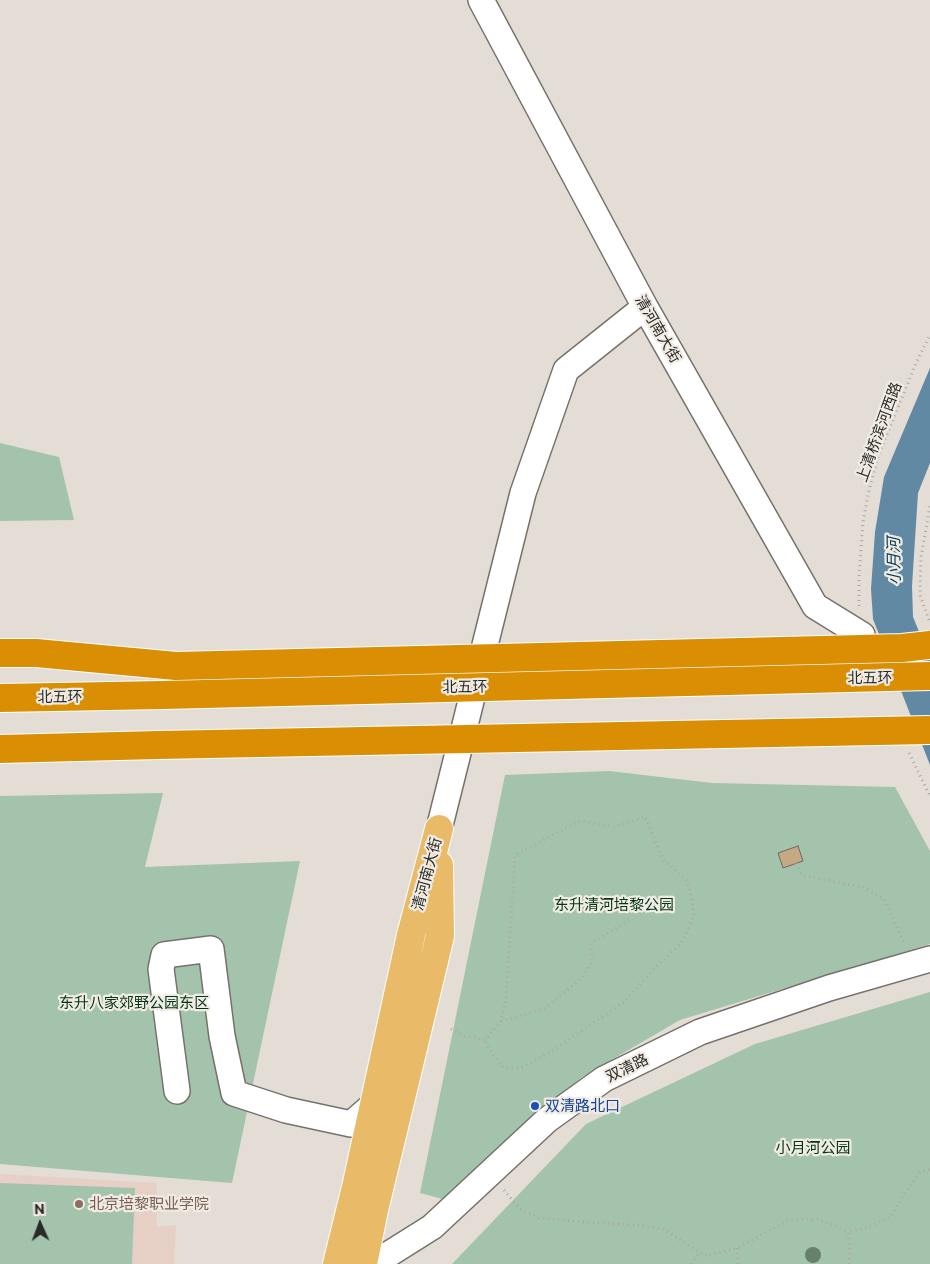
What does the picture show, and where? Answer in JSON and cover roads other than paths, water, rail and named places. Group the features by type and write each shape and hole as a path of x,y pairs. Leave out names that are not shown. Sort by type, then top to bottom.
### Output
{"highway":[{"path":"0,653 36,653 176,666 902,648 930,645"},
{"name":"北五环","path":"0,698 930,676"},
{"path":"0,749 930,730"},
{"path":"782,733 917,747"}],"main road":[{"name":"清河南大街","path":"337,1264 411,935 439,829"},
{"name":"清河南大街","path":"363,1264 374,1210 440,936 439,829"}],"street":[{"name":"清河南大街","path":"481,0 645,308 815,606 862,635"},
{"path":"439,829 523,493 566,370 645,308"},
{"path":"177,1091 161,969 164,955 211,949 222,1036 234,1092 286,1110 351,1124 374,1104"},
{"name":"双清路","path":"373,1264 432,1227 547,1120 604,1079 700,1032 829,988 921,961"}],"water":[{"name":"小月河","path":"930,368 930,463 918,493 912,586 913,617 930,658 930,765 873,619 871,589 875,532 884,477"}],"place":[{"name":"双清路北口","path":"535,1106"},
{"name":"北京培黎职业学院","path":"79,1204"}],"park label":[{"name":"东升清河培黎公园","path":"614,905"},
{"name":"东升八家郊野公园东区","path":"134,1003"},
{"name":"小月河公园","path":"813,1148"}]}
